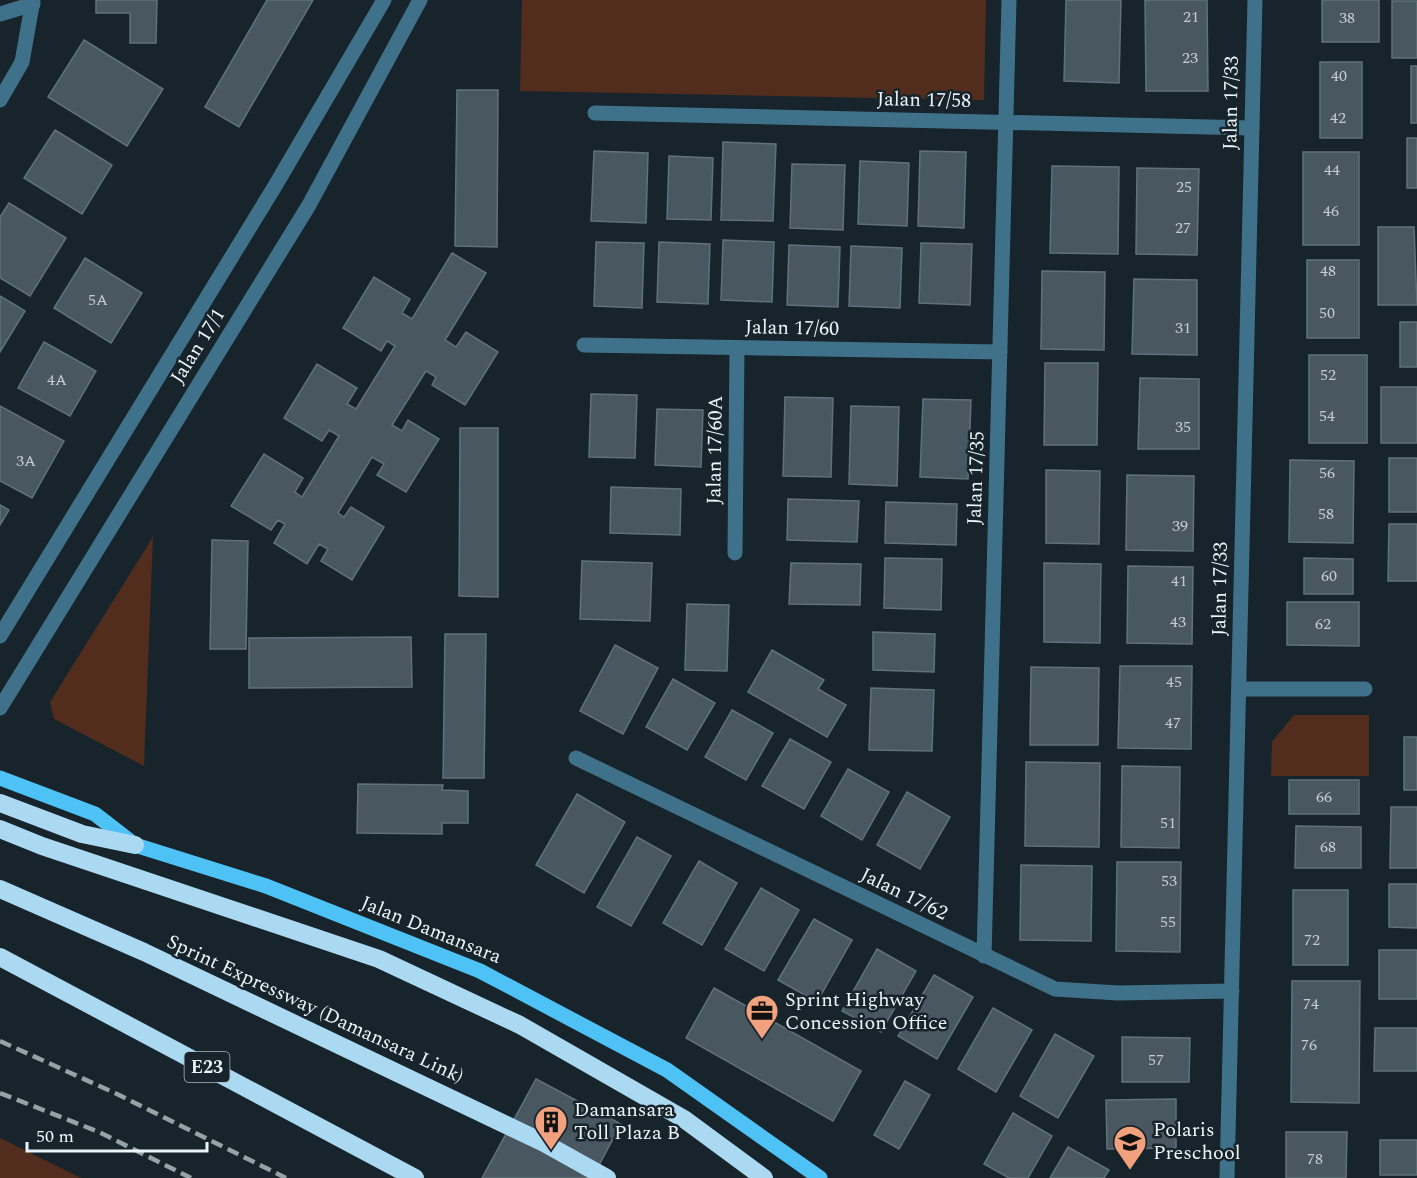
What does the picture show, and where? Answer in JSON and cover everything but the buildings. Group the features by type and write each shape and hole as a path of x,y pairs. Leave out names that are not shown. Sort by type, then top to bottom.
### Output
{"highway":[{"path":"0,803 82,834 135,844"},
{"path":"0,829 42,846 379,959 520,1025 684,1119 764,1178"},
{"name":"Sprint Expressway (Damansara Link)","path":"0,889 144,952 544,1143 607,1178"},
{"name":"E23","path":"0,957 415,1178"}],"main road":[{"name":"Jalan Damansara","path":"4,780 95,814 135,844 266,886 480,971 667,1070 820,1178"}],"street":[{"name":"Jalan 17/1","path":"0,636 270,195 384,0"},
{"name":"Jalan 17/1","path":"0,708 309,205 420,0"},
{"name":"Jalan 17/35","path":"984,956 1010,0"},
{"name":"Jalan 17/33","path":"1227,1178 1255,0"},
{"path":"0,14 33,2"},
{"path":"0,100 22,62 33,2"},
{"name":"Jalan 17/58","path":"595,113 1252,128"},
{"name":"Jalan 17/60","path":"584,345 1000,352"},
{"name":"Jalan 17/60A","path":"735,553 736,348"},
{"path":"1239,689 1365,689"},
{"name":"Jalan 17/62","path":"576,758 1055,989 1118,993 1232,992"},
{"path":"0,768 4,780"}],"shaded area":[{"path":"522,0 986,0 984,100 520,91"},
{"path":"153,537 144,766 54,719 50,702"},
{"path":"1294,715 1369,715 1369,776 1271,776 1272,742"},
{"path":"0,1138 81,1178 0,1178"}],"railway":[{"path":"0,1041 117,1094 286,1178"},
{"path":"0,1093 99,1132 191,1178"}],"place":[{"name":"Sprint Highway Concession Office","path":"762,1040"},
{"name":"Damansara Toll Plaza B","path":"551,1151"},
{"name":"Polaris Preschool","path":"1130,1171"}]}
